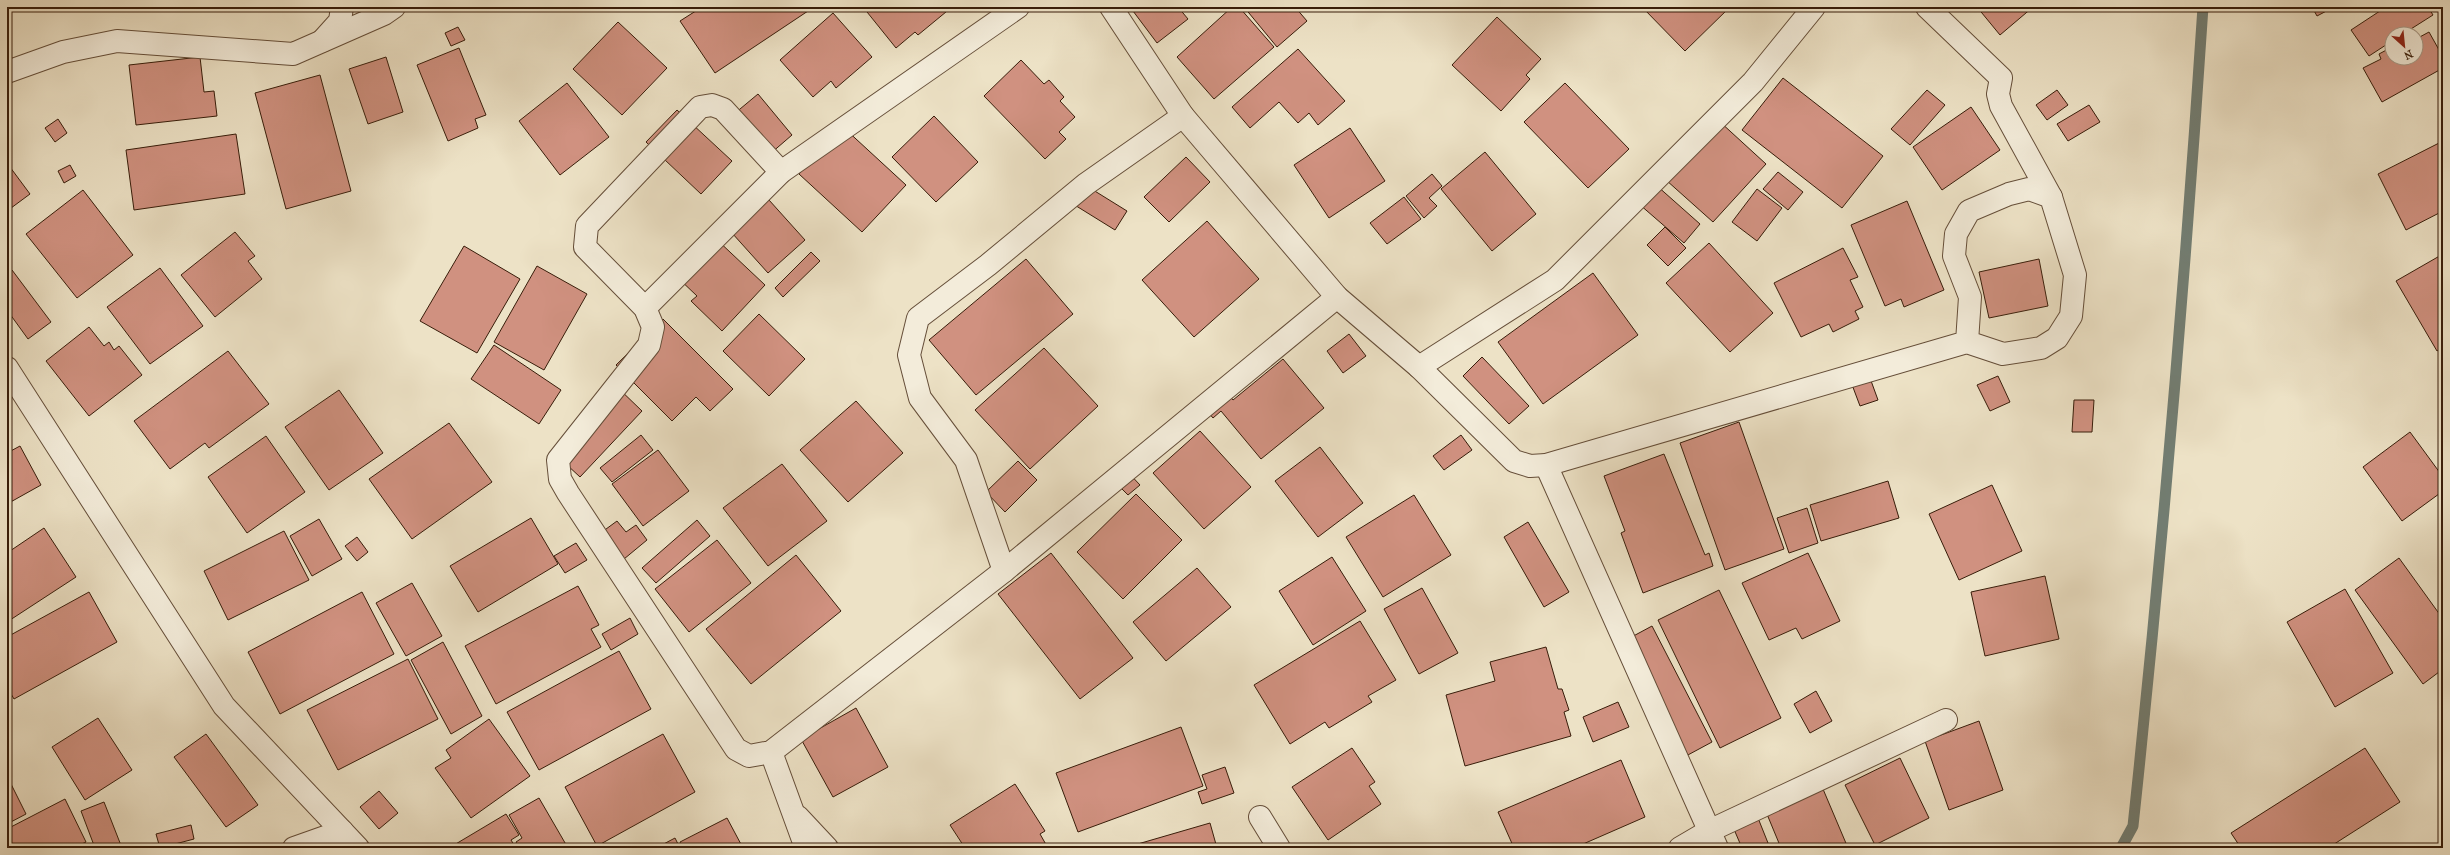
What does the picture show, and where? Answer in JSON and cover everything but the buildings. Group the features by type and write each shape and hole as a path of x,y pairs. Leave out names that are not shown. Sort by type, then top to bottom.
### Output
{"street":[{"path":"320,43 340,21 342,7"},
{"path":"7,72 63,52 117,41 293,54 384,14 394,7"},
{"path":"645,308 781,172 1018,7"},
{"path":"1111,7 1183,116 1337,297 1419,366 1514,461 1530,466 1546,465 1966,342 2004,354 2041,348 2057,338 2071,316 2075,275 2050,197 2001,106 1998,94 2002,78 1927,7"},
{"path":"1419,366 1555,280 1754,82 1814,7"},
{"path":"781,172 723,109 712,105 700,107 587,226 585,247 645,308 653,327 650,344 558,460 560,479 736,749 749,756 771,752 1004,571 1337,297"},
{"path":"1004,571 966,460 920,398 909,355 918,318 988,265 1086,184 1183,116"},
{"path":"1966,342 1970,297 1954,256 1956,234 1970,211 2009,194 2029,189 2050,197"},
{"path":"7,368 224,706 358,848"},
{"path":"1546,465 1713,840"},
{"path":"1680,848 1713,840 1946,720"},
{"path":"771,752 806,848"},
{"path":"793,812 828,848"},
{"path":"1260,817 1279,848"},
{"path":"294,848 342,831"}],"waterway":[{"path":"2121,848 2133,826 2154,622 2181,315 2203,7"}]}
